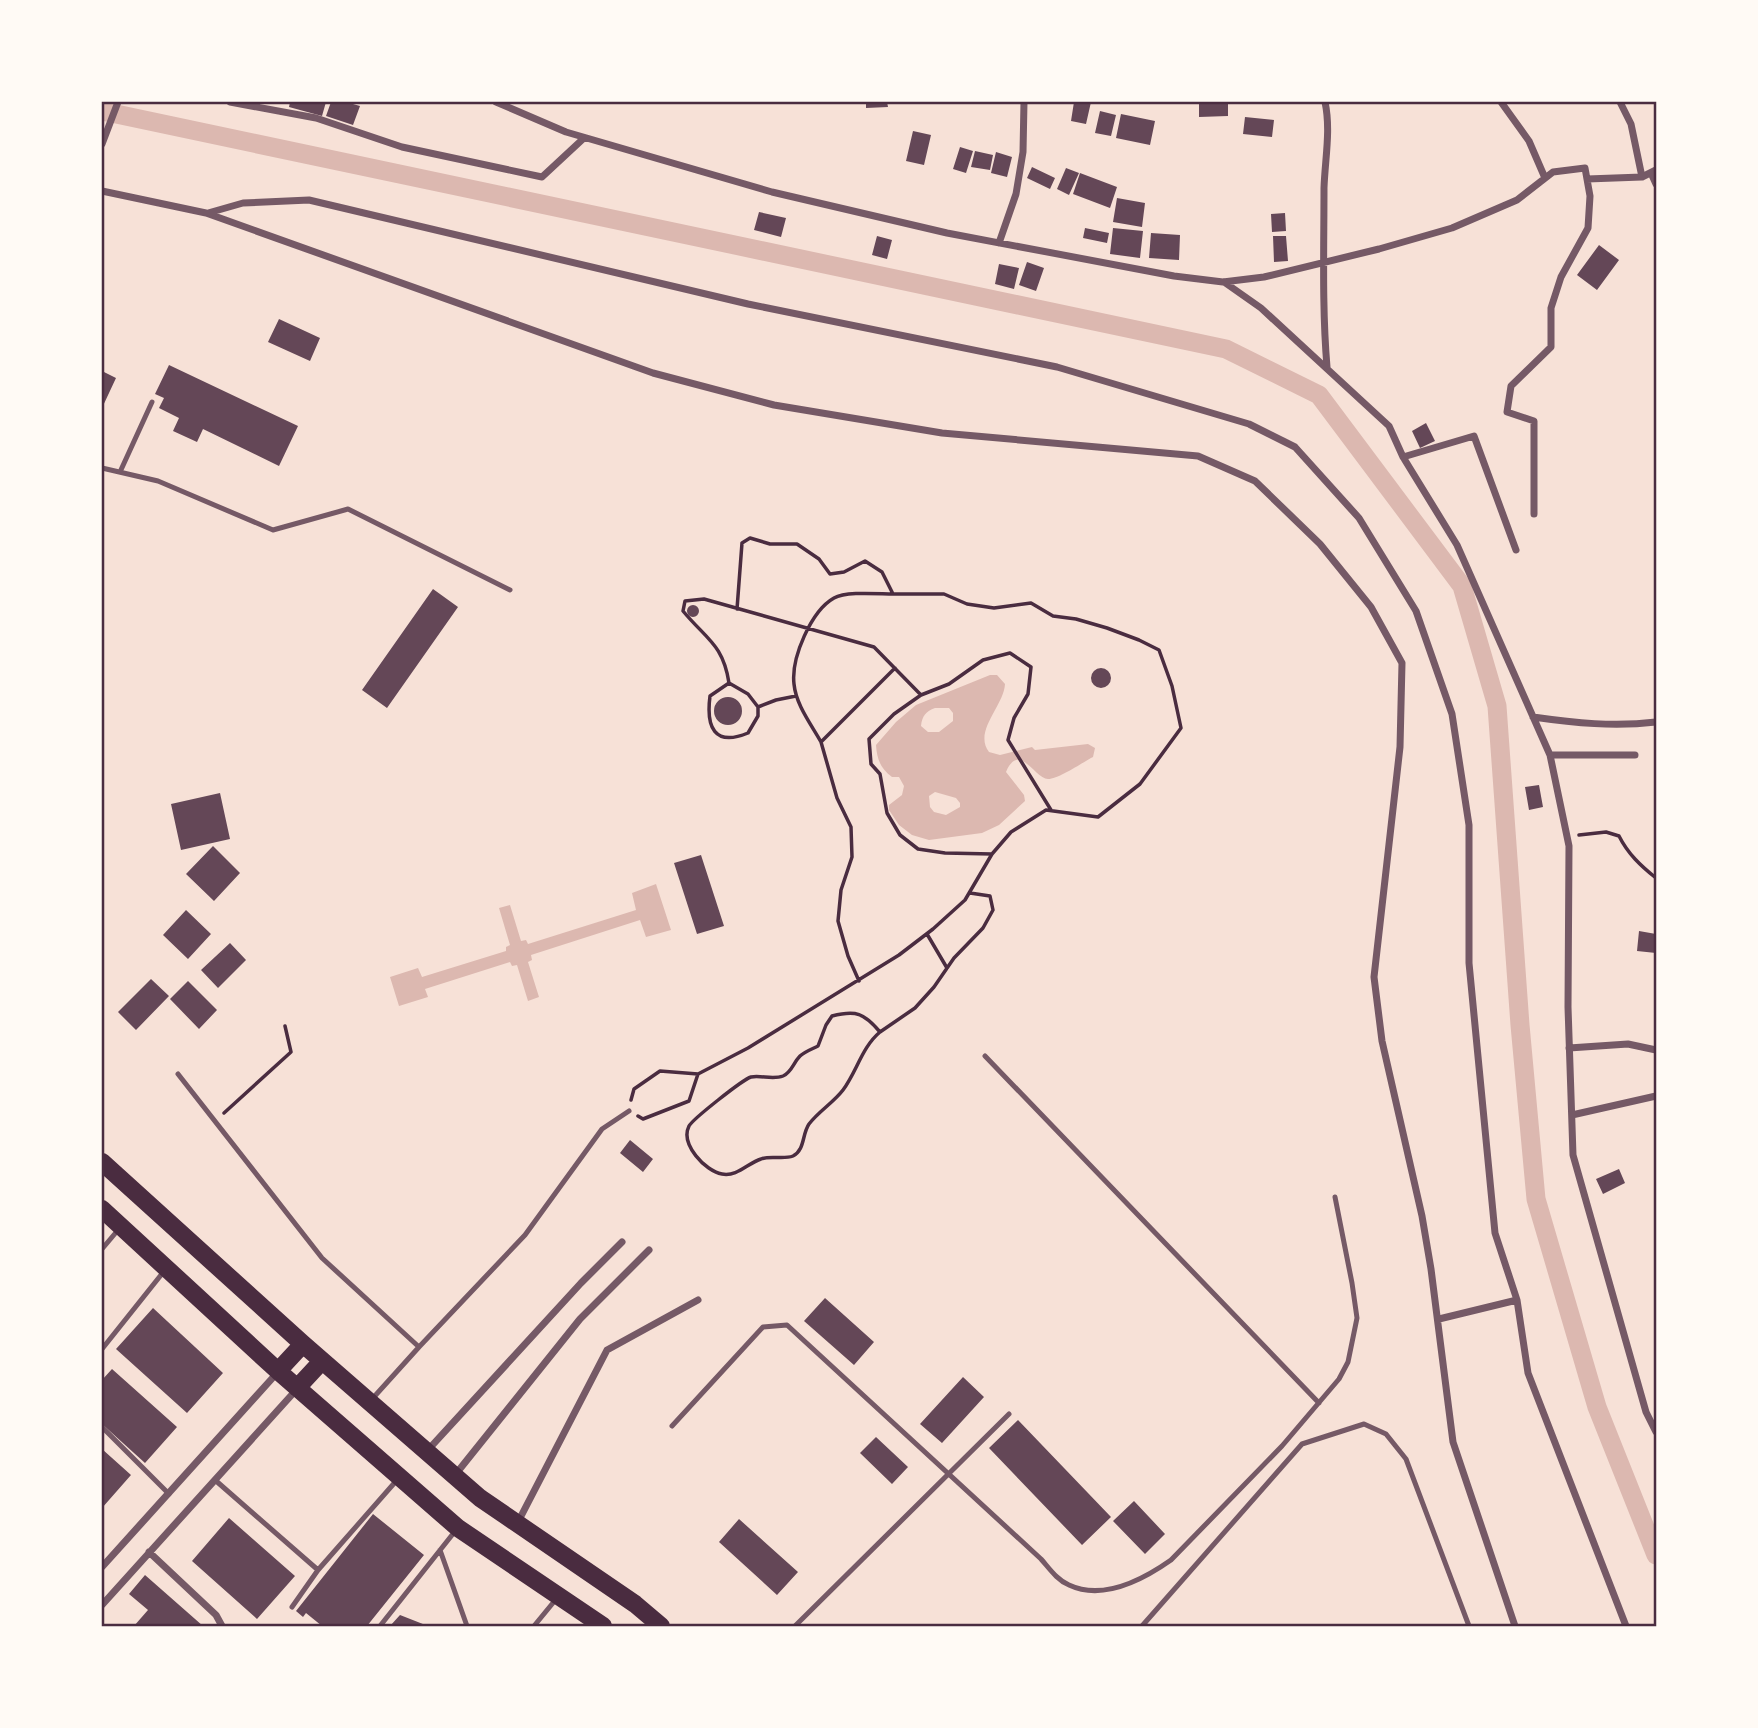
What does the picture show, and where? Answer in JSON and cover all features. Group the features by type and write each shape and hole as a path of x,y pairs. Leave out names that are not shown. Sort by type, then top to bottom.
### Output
{"main road":[{"path":"102,1162 322,1361 480,1498 625,1597 661,1626"},
{"path":"102,1209 278,1371 457,1528 603,1626"},
{"path":"278,1371 303,1344"},
{"path":"297,1388 322,1361"}],"street":[{"path":"102,144 118,102"},
{"path":"230,102 316,118 402,147 542,177 584,138"},
{"path":"496,102 584,138 772,192 947,233 1174,276 1223,282 1264,277 1452,228 1517,200 1553,172 1585,168 1590,196 1588,228 1561,277 1551,308 1551,347 1511,386 1507,412 1534,421 1534,514"},
{"path":"999,243 1018,180 1023,152 1024,102"},
{"path":"1325,102 1328,117 1324,185 1323,316 1327,368"},
{"path":"1500,102 1529,141 1545,178"},
{"path":"1620,102 1631,124 1642,177"},
{"path":"1587,178 1642,177 1654,172 1657,184"},
{"path":"102,191 206,213 653,373 774,405 942,433 1198,456 1255,481 1329,555 1371,607 1402,663 1401,747 1374,977 1382,1041 1422,1216 1453,1441 1516,1626"},
{"path":"206,213 243,203 309,200 748,304 1057,367 1249,424 1295,447 1359,518 1416,611 1452,714 1469,825 1469,963 1495,1233 1517,1300 1528,1373 1626,1626"},
{"path":"1223,282 1261,308 1389,426 1403,457 1457,545 1550,755 1567,838 1573,1156 1647,1412 1657,1432"},
{"path":"1403,457 1474,436 1516,550"},
{"path":"1533,717 1626,726 1657,722"},
{"path":"1550,755 1635,755"},
{"path":"1569,1048 1628,1044 1657,1050"},
{"path":"1572,1115 1657,1096"},
{"path":"426,1451 622,1242"},
{"path":"454,1475 580,1319 649,1250"},
{"path":"518,1523 607,1350 698,1300"},
{"path":"1438,1319 1517,1300"},
{"path":"102,1567 278,1371"},
{"path":"102,1605 297,1388"},
{"path":"149,1552 216,1615 222,1626"}],"lane":[{"path":"120,472 152,402"},
{"path":"102,468 158,481 273,530 348,509 510,590"},
{"path":"985,1056 1319,1403"},
{"path":"177,1074 322,1258 419,1347"},
{"path":"369,1402 525,1235 602,1129 629,1111"},
{"path":"672,1426 763,1327 787,1325 1041,1559 1058,1578 1083,1590 1098,1590 1132,1583 1155,1572 1171,1560 1282,1446 1339,1379 1348,1362 1357,1318 1335,1197"},
{"path":"102,1249 121,1226"},
{"path":"102,1349 167,1268"},
{"path":"795,1626 1009,1414"},
{"path":"1142,1626 1302,1444 1364,1424 1386,1434 1406,1459 1469,1626"},
{"path":"102,1427 169,1494"},
{"path":"292,1607 318,1570 399,1477"},
{"path":"215,1480 318,1570"},
{"path":"380,1626 457,1528"},
{"path":"440,1549 467,1626"},
{"path":"534,1626 559,1596"}],"path":[{"path":"737,609 742,543 750,538 770,544 797,544 819,559 830,574 845,572 865,561 882,572 893,594"},
{"path":"698,1074 689,1101 643,1119 629,1111 634,1089 660,1071 698,1074 748,1048 859,981 928,934 965,900 992,854 1011,832 1046,810 1098,817 1140,784 1181,727 1172,686 1159,650 1139,639 1107,628 1053,616 1031,603 994,608 967,604 944,594 869,593 834,598 806,627 793,682 800,705 821,743 837,797 851,827 852,858 841,890 838,921 848,956 859,981"},
{"path":"729,683 726,664 714,641 697,627 684,611 685,601 704,599 874,647 920,695"},
{"path":"992,854 945,853 918,849 900,835 887,813 880,774 871,764 869,739 894,714 920,695 949,684 983,660 1010,653 1031,667 1028,694 1014,718 1008,740 1051,810"},
{"path":"821,743 895,668"},
{"path":"729,683 748,694 758,707 758,716 748,733 736,738 723,737 713,729 707,717 710,696 729,683"},
{"path":"758,707 797,696"},
{"path":"1567,838 1606,832 1619,836 1624,847 1638,863 1657,878"},
{"path":"880,1032 867,1017 855,1013 832,1016 825,1025 818,1046 802,1054 790,1072 780,1078 752,1077 734,1085 689,1125 687,1135 691,1150 707,1167 723,1175 743,1170 760,1159 793,1156 800,1149 808,1125 834,1102 857,1068 871,1039 915,1008 983,928 993,911 990,896 970,893"},
{"path":"928,934 947,968"},
{"path":"214,1121 291,1052 285,1026"}],"shaded area":[{"path":"990,675 997,675 1005,684 987,727 985,744 989,752 1000,755 1032,747 1035,750 1088,744 1095,748 1093,757 1048,779 1022,761 1016,760 1006,772 1024,795 1025,801 999,825 982,833 929,840 912,835 899,825 889,810 889,805 902,795 904,786 899,777 892,777 885,770 876,750 876,745 896,722 916,705","holes":["935,708 949,708 953,713 953,721 939,732 928,732 921,726 922,719 927,712","935,792 956,798 960,807 946,815 934,812 930,807 929,796"]},
{"path":"656,884 671,930 646,937 640,920 531,955 532,960 528,962 539,997 528,1001 517,965 512,966 510,962 425,989 428,997 399,1006 390,977 418,968 422,977 506,951 506,947 510,945 499,908 510,905 521,941 526,940 528,944 636,910 632,893"}],"building":[{"path":"290,102 326,102 322,116 289,107"},
{"path":"331,102 360,106 353,125 326,116"},
{"path":"866,102 887,102 888,107 866,108"},
{"path":"1074,102 1091,102 1086,124 1071,121"},
{"path":"1199,102 1228,102 1228,116 1199,117"},
{"path":"1100,111 1116,115 1111,136 1095,133"},
{"path":"1121,114 1155,121 1150,145 1116,138"},
{"path":"1245,117 1274,120 1272,137 1243,134"},
{"path":"913,131 931,135 924,165 906,161"},
{"path":"960,147 973,151 966,173 953,169"},
{"path":"975,151 993,155 990,170 971,167"},
{"path":"996,152 1012,157 1007,177 991,173"},
{"path":"1032,167 1055,178 1050,189 1027,178"},
{"path":"1066,168 1079,173 1069,195 1057,189"},
{"path":"1080,173 1117,187 1110,208 1073,194"},
{"path":"1117,198 1145,203 1142,227 1113,222"},
{"path":"759,212 786,218 781,237 754,230"},
{"path":"1285,213 1286,231 1272,232 1271,214"},
{"path":"1085,228 1109,233 1107,243 1083,238"},
{"path":"1113,228 1143,231 1140,258 1110,254"},
{"path":"1151,233 1180,235 1179,260 1149,258"},
{"path":"877,236 892,240 887,259 872,255"},
{"path":"1273,236 1286,236 1288,261 1274,262"},
{"path":"1599,245 1619,260 1597,290 1577,275"},
{"path":"1027,262 1044,268 1036,291 1019,285"},
{"path":"999,264 1019,268 1014,289 995,284"},
{"path":"279,319 320,338 310,361 268,342"},
{"path":"169,365 298,426 279,466 203,429 197,442 173,431 179,418 159,408 164,398 155,394"},
{"path":"102,371 116,378 102,408"},
{"path":"1426,423 1435,441 1420,448 1412,431"},
{"path":"433,589 458,607 387,708 362,690"},
{"path":"688,606 698,606 698,616 688,616"},
{"path":"1101,668 1108,671 1111,678 1108,685 1101,688 1094,685 1091,678 1094,671"},
{"path":"728,697 738,701 742,711 738,721 728,725 718,721 714,711 718,701"},
{"path":"1539,785 1543,807 1529,810 1525,787"},
{"path":"220,793 230,839 181,850 171,804"},
{"path":"213,846 240,873 214,901 186,874"},
{"path":"701,855 724,926 697,934 674,863"},
{"path":"186,910 211,934 188,959 163,935"},
{"path":"1639,931 1656,934 1656,953 1637,951"},
{"path":"230,943 246,960 218,988 201,970"},
{"path":"151,979 169,996 136,1030 118,1012"},
{"path":"188,981 217,1010 199,1029 170,999"},
{"path":"630,1140 653,1159 643,1172 620,1153"},
{"path":"1619,1169 1625,1183 1603,1194 1596,1179"},
{"path":"825,1298 874,1342 854,1365 804,1321"},
{"path":"153,1308 223,1373 187,1413 116,1349"},
{"path":"112,1369 177,1427 145,1463 102,1424 102,1380"},
{"path":"963,1377 984,1397 942,1443 920,1424"},
{"path":"1018,1420 1111,1517 1082,1545 989,1448"},
{"path":"876,1437 908,1467 892,1484 860,1453"},
{"path":"102,1449 131,1475 102,1508"},
{"path":"1134,1501 1165,1534 1145,1554 1113,1521"},
{"path":"373,1514 424,1555 367,1626 322,1626 306,1613 303,1617 296,1611"},
{"path":"229,1518 295,1576 257,1619 192,1561"},
{"path":"739,1519 798,1572 777,1595 719,1542"},
{"path":"145,1575 203,1626 134,1626 148,1610 129,1594"},
{"path":"400,1615 428,1626 390,1626"}],"waterway":[{"path":"102,111 1226,349 1319,395 1462,586 1497,706 1520,1025 1536,1199 1597,1407 1656,1555"}]}
